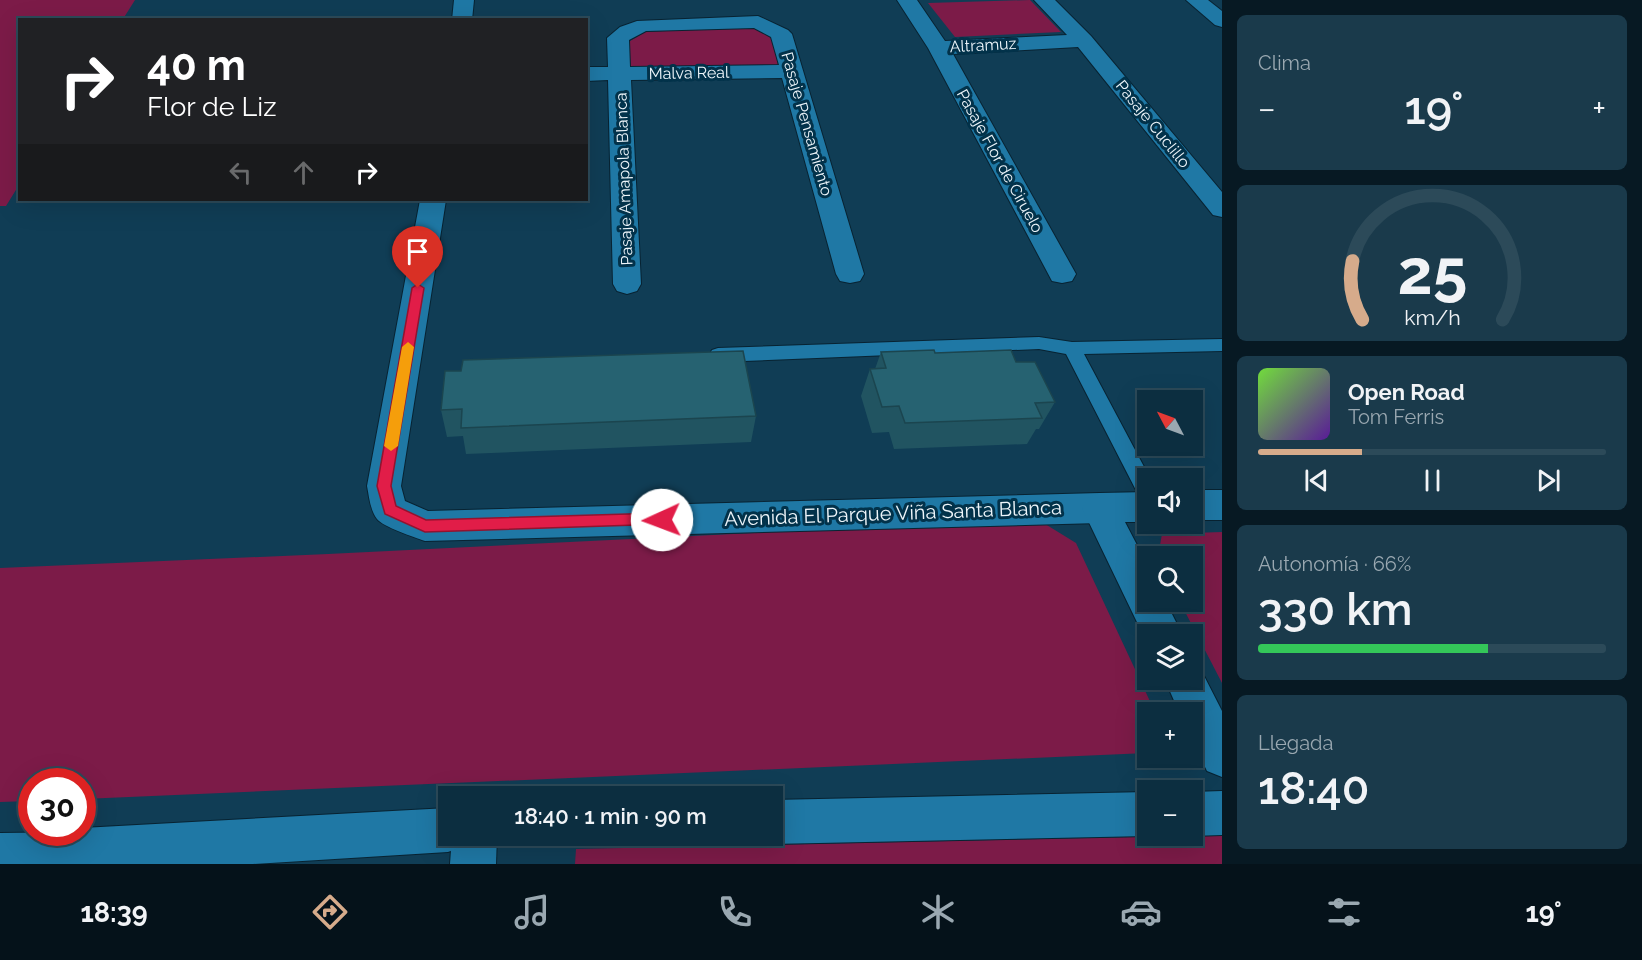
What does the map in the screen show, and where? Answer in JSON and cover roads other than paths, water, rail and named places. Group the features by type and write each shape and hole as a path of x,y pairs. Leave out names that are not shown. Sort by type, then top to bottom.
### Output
{"street":[{"path":"462,18 464,0"},
{"name":"Altramuz","path":"907,0 939,48 1084,40"},
{"name":"Pasaje Cuclillo","path":"1044,0 1084,40 1222,209"},
{"path":"1196,0 1222,21"},
{"name":"Pasaje Pensamiento","path":"620,75 618,38 627,31 644,25 758,22 781,34 850,274"},
{"name":"Pasaje Flor de Ciruelo","path":"939,48 1062,274"},
{"name":"Malva Real","path":"588,74 792,71"},
{"name":"Pasaje Amapola Blanca","path":"620,75 627,284"},
{"name":"Avenida El Parque Viña Santa Blanca","path":"433,201 384,486 390,510 425,526 1137,507"},
{"path":"1203,506 1222,505"},
{"path":"1100,508 1157,624"},
{"path":"1190,690 1222,756"},
{"path":"1203,813 1222,813"},
{"path":"783,822 1137,814"},
{"path":"0,856 438,831"},
{"path":"473,864 474,846"}],"lane":[{"path":"696,356 1039,343 1072,348 1222,345"},
{"path":"1072,348 1137,473"}]}
